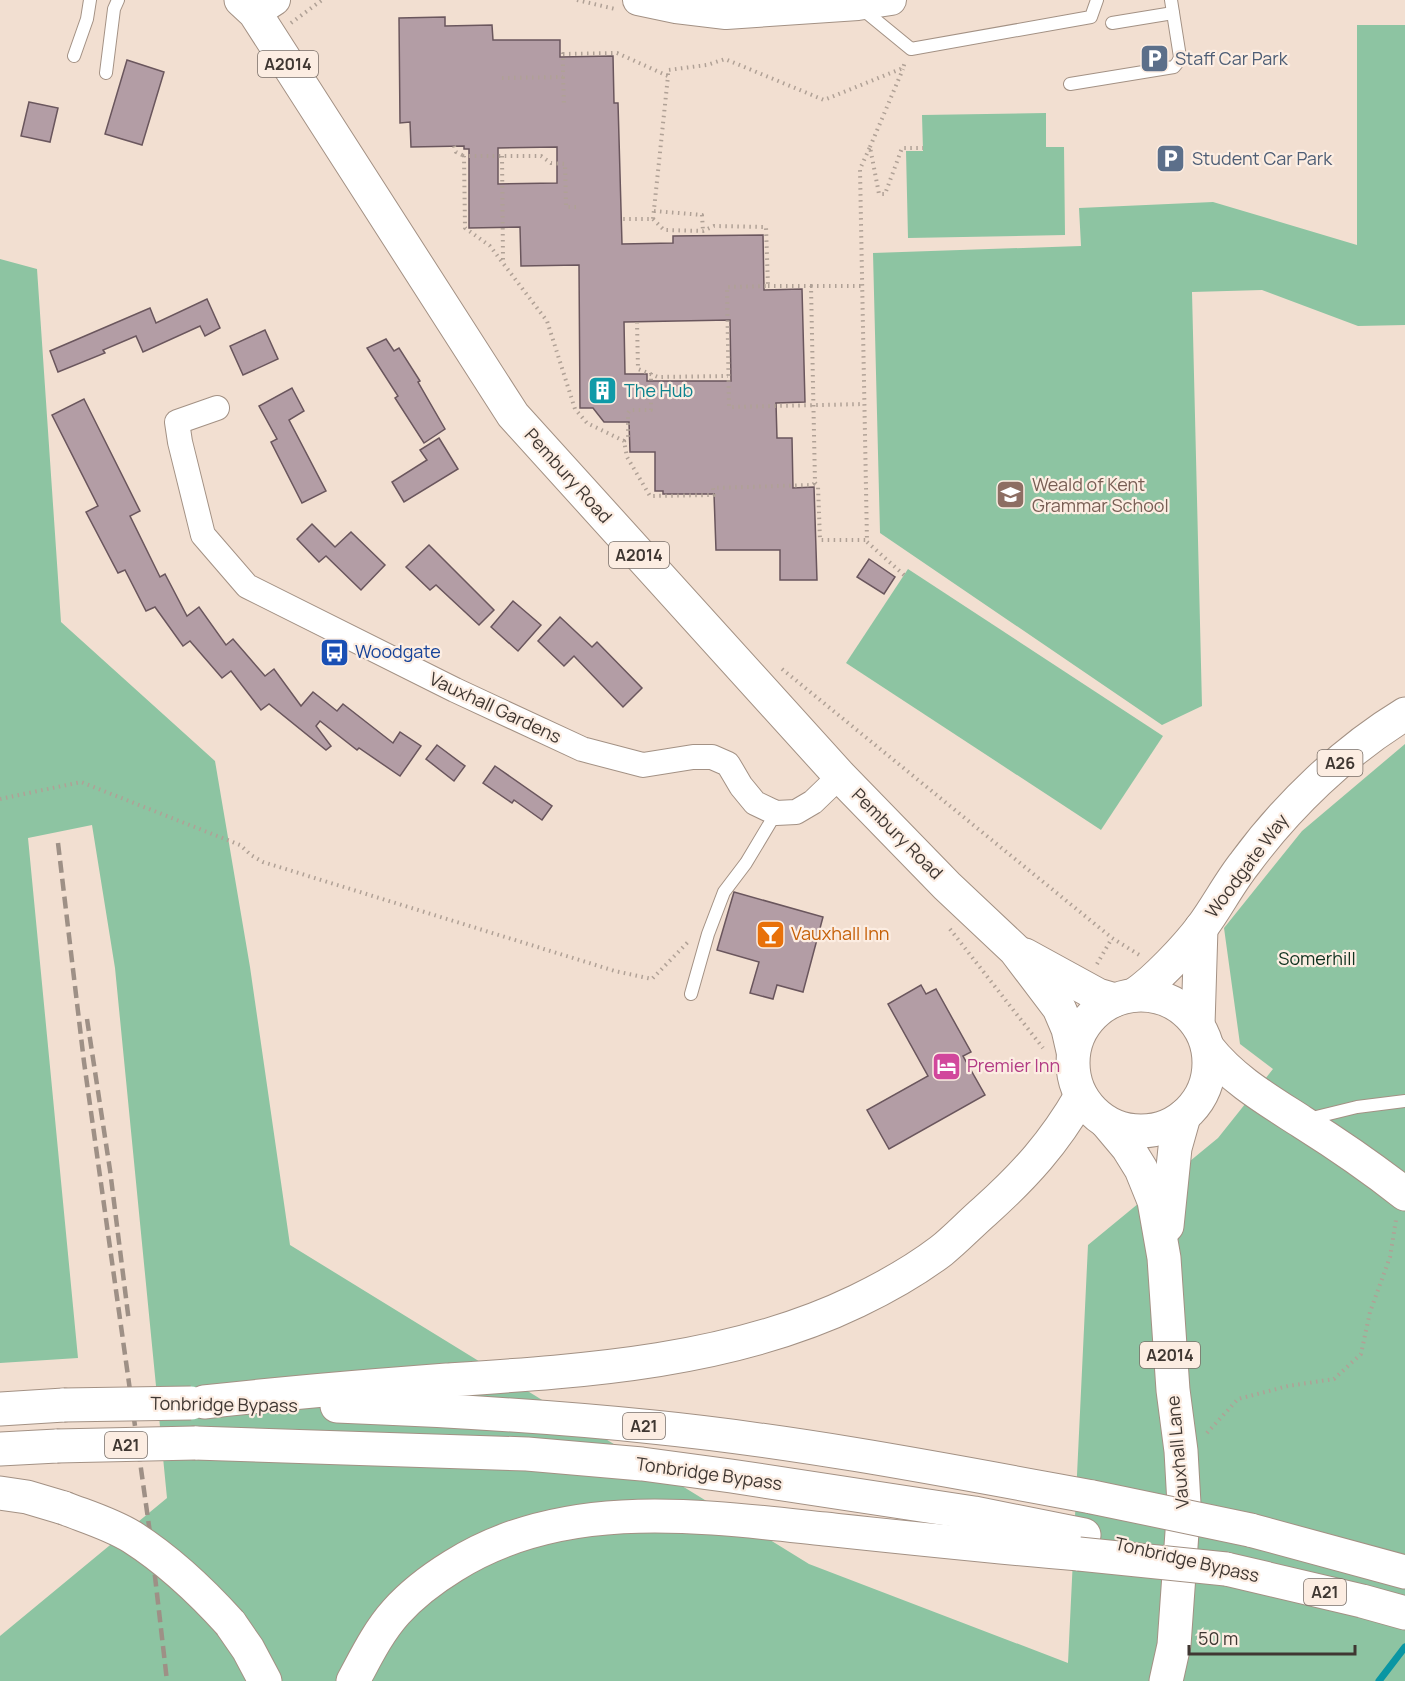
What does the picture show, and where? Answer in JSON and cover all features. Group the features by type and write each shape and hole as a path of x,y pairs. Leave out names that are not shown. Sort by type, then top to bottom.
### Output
{"main road":[{"name":"Pembury Road","path":"264,8 513,416 840,776 947,886 1015,950 1059,1008 1068,1029 1061,1053"},
{"name":"Woodgate Way","path":"1124,998 1145,987 1201,928 1244,864 1279,819 1318,780 1387,725 1405,714"},
{"name":"Woodgate Way","path":"1201,928 1203,1036"},
{"name":"Pembury Road","path":"1015,950 1098,995 1124,998"},
{"path":"1289,1114 1246,1097 1221,1096 1190,1109 1166,1127 1146,1131 1126,1130 1107,1123 1092,1111 1081,1096 1073,1074 1061,1053 1100,1008 1124,998 1152,995 1170,1001 1185,1011 1222,1066 1397,1187"},
{"path":"1190,1109 1208,1077 1209,1063 1203,1036"},
{"path":"197,1403 288,1392 595,1369 676,1357 749,1340 802,1323 856,1302 896,1281 941,1251 1015,1184 1060,1131 1081,1096"},
{"name":"Vauxhall Lane","path":"1164,1258 1174,1148 1190,1109"},
{"name":"Vauxhall Lane","path":"1107,1123 1128,1148 1141,1169 1154,1201 1164,1258 1173,1390 1182,1451 1184,1504 1174,1645 1166,1681"},
{"name":"Tonbridge Bypass","path":"0,1409 64,1405 197,1403 531,1415 654,1427 869,1456 1092,1497 1250,1530 1405,1572"},
{"name":"Tonbridge Bypass","path":"0,1449 195,1443 527,1454 642,1464 974,1513 1081,1545 1235,1571 1405,1613"},
{"path":"0,1493 27,1497 64,1508 132,1537 205,1596 230,1623 266,1681"},
{"path":"353,1681 371,1647 396,1612 426,1583 466,1558 500,1541 553,1525 594,1519 651,1515 1081,1545"}],"street":[{"path":"638,0 676,8 726,14 858,5 891,0"},
{"name":"Vauxhall Gardens","path":"217,408 177,422 180,442 203,535 247,586 455,690 582,749 643,765 693,757 712,757 728,764 741,786 755,803 776,813"},
{"path":"776,813 796,812 813,802 840,776"}],"lane":[{"path":"74,56 87,19 90,0"},
{"path":"106,73 114,9 118,0"},
{"path":"858,5 911,48 1091,17 1097,0"},
{"path":"1070,84 1174,67 1180,57 1171,0"},
{"path":"1112,23 1173,13"},
{"path":"692,994 708,934 724,892 746,863 776,813"},
{"path":"1289,1114 1405,1101"}],"path":[{"path":"264,8 286,26 322,0"},
{"path":"867,540 860,170 911,48"},
{"path":"564,105 563,54 617,53 668,75"},
{"path":"653,219 668,70 707,65 725,59 824,100 903,69"},
{"path":"502,78 563,77"},
{"path":"454,146 456,152 464,156 541,156 551,163 564,164 566,207 576,207"},
{"path":"870,147 879,194 885,194 902,148 923,148"},
{"path":"464,156 465,228 490,246 547,321 575,409 587,423 624,441"},
{"path":"502,156 503,262"},
{"path":"654,211 702,215 703,231"},
{"path":"621,219 653,219 664,230 703,231 714,226 766,227 768,286"},
{"path":"811,286 815,483 818,486 820,540 867,540 904,575"},
{"path":"862,286 727,287 728,376 729,407 864,404"},
{"path":"637,322 638,369 658,377 728,376"},
{"path":"651,373 651,410 630,410 627,413 627,436 624,441 627,457 650,496 714,495 713,488 812,485 815,483"},
{"path":"781,668 1112,938 1161,970"},
{"path":"0,799 81,782 240,845 251,855 263,861 615,971 652,979 689,941 708,934"},
{"path":"945,923 1061,1053"},
{"path":"1182,1451 1204,1450 1206,1433 1238,1399 1288,1386 1334,1379 1361,1354 1370,1312 1390,1257 1396,1220 1383,1194 1397,1187"}],"green space":[{"path":"1357,25 1405,25 1405,325 1358,326 1262,290 1192,292 1202,706 1162,725 880,533 873,253 1081,246 1079,208 1213,202 1357,245"},
{"path":"1046,113 1046,147 1064,147 1065,235 908,238 906,151 923,151 922,115"},
{"name":"Somerhill","path":"0,259 37,269 61,622 215,761 250,967 290,1245 809,1564 1068,1663 1088,1245 1218,1138 1273,1069 1240,1044 1224,928 1302,831 1405,744 1405,1681 0,1681 0,1636 167,1498 115,968 92,825 28,838 78,1358 0,1363"},
{"path":"908,569 1163,736 1101,830 846,663"}],"building":[{"path":"445,17 445,26 492,25 493,40 560,40 560,57 613,56 614,103 618,103 622,244 673,243 673,236 763,235 764,290 802,289 805,402 776,403 777,438 792,438 793,488 814,487 817,580 780,580 780,550 716,550 714,494 663,494 663,491 655,491 655,452 630,452 629,422 604,422 593,408 580,408 579,265 521,266 520,227 469,228 469,149 464,149 464,146 411,147 410,122 400,123 399,18","holes":["557,147 557,183 498,184 498,148","730,320 731,381 647,381 647,374 625,374 624,322"]},
{"path":"127,60 164,72 142,145 105,134"},
{"path":"29,102 58,108 50,142 21,136"},
{"path":"207,299 220,328 205,336 200,326 143,352 136,336 103,350 105,353 58,372 50,351 150,308 156,323"},
{"path":"265,330 278,359 243,375 230,346"},
{"path":"386,339 394,351 399,348 420,381 418,382 445,429 424,443 395,398 398,396 367,348"},
{"path":"292,388 304,411 289,420 326,491 302,503 271,442 277,439 259,406"},
{"path":"84,399 140,511 130,516 160,577 165,574 187,616 199,607 226,645 233,639 265,676 274,669 301,706 313,692 337,711 343,704 393,743 400,732 421,746 400,776 359,748 357,750 320,721 316,726 331,746 326,750 269,704 261,710 231,671 222,678 190,641 183,646 155,607 146,611 125,570 118,573 86,512 98,506 52,415"},
{"path":"439,438 458,469 404,502 392,482 427,460 420,450"},
{"path":"312,524 335,547 351,532 385,565 361,590 326,556 319,562 297,539"},
{"path":"429,545 494,610 479,625 436,585 430,590 406,567"},
{"path":"869,559 895,577 884,594 857,577"},
{"path":"513,601 541,625 518,651 491,627"},
{"path":"560,617 592,647 597,642 642,688 623,707 574,656 564,666 538,641"},
{"path":"437,745 465,766 454,781 426,759"},
{"path":"495,766 552,806 542,820 514,800 512,803 483,783"},
{"name":"Vauxhall Inn","path":"734,892 823,917 803,992 777,985 773,999 750,993 759,962 717,950"},
{"name":"Premier Inn","path":"921,985 926,994 936,989 971,1052 963,1056 985,1095 889,1149 867,1110 928,1076 888,1004"}],"waterway":[{"path":"1379,1681 1405,1647"}],"railway":[{"path":"58,843 84,1062 150,1533 167,1681"},
{"path":"87,1019 110,1170 129,1322"}],"place":[{"name":"Staff Car Park","path":"1154,59"},
{"name":"Student Car Park","path":"1171,159"},
{"name":"The Hub","path":"603,391"},
{"name":"Weald of Kent Grammar School","path":"1011,495"},
{"name":"Woodgate","path":"334,652"},
{"name":"Vauxhall Inn","path":"770,934"},
{"name":"Premier Inn","path":"946,1066"}]}
